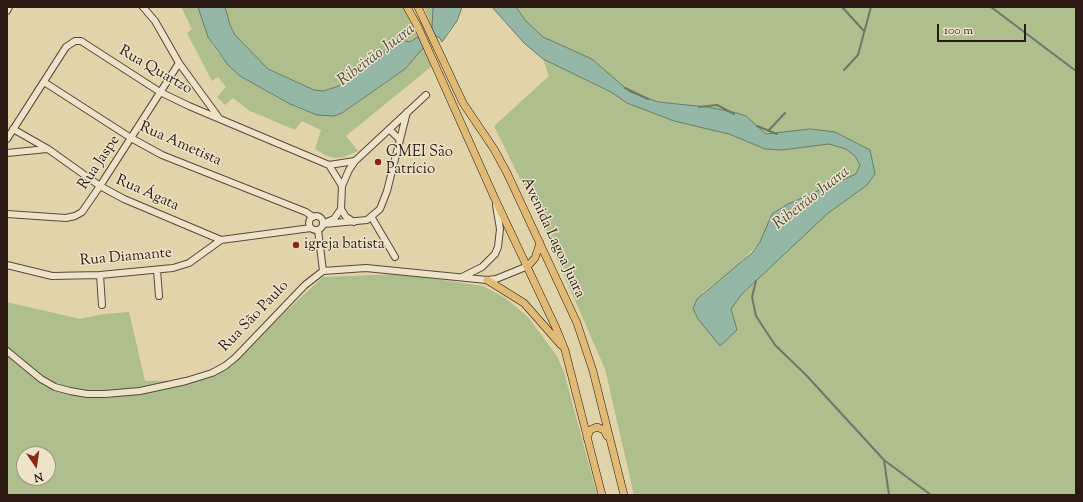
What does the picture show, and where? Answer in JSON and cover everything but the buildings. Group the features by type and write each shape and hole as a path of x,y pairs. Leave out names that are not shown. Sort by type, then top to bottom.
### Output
{"main road":[{"name":"Avenida Lagoa Juara","path":"407,7 422,25 440,56 463,103 500,159 540,243 585,344 624,495"},
{"name":"Avenida Lagoa Juara","path":"418,7 432,58 565,350 602,495"},
{"path":"528,266 535,258 540,243"},
{"path":"487,280 524,303 565,350"},
{"path":"587,438 588,433 592,428 597,427 604,430 617,464"}],"street":[{"path":"7,11 9,7"},
{"path":"143,7 155,21 179,63 219,118"},
{"name":"Rua Quartzo","path":"44,82 66,47 70,43 81,42 160,92 330,165"},
{"name":"Rua Jaspe","path":"7,214 66,218 75,216 82,212 179,63"},
{"path":"7,139 44,82"},
{"name":"Rua Ametista","path":"44,82 131,138 162,155 306,212 313,217"},
{"path":"318,230 324,224 334,219 341,209 342,186 355,161 426,95"},
{"path":"324,224 354,222 372,218 380,209 384,202 407,112"},
{"name":"Rua Ágata","path":"13,129 48,149 100,186 140,206 220,240"},
{"path":"389,129 400,140"},
{"path":"7,153 48,149"},
{"path":"342,186 330,165 355,161"},
{"path":"462,277 482,267 495,254 498,247 500,229 495,199"},
{"path":"341,209 346,217 354,222"},
{"path":"318,230 311,228 309,221 313,217 318,216 324,224"},
{"path":"372,218 395,256"},
{"name":"Rua Diamante","path":"7,265 52,276 100,275 157,270 173,268 189,263 220,240 311,228"},
{"path":"318,230 323,271 349,268 371,268 487,280 496,279 528,266"},
{"path":"157,270 159,296"},
{"name":"Rua São Paulo","path":"7,351 41,379 55,386 86,394 105,394 140,390 186,381 212,373 225,366 236,357 305,285 323,271"},
{"path":"100,275 102,305"}],"green space":[{"path":"181,7 198,7 208,37 217,52 240,76 290,104 303,110 325,116 342,113 397,75 405,69 424,47 432,66 346,136 358,151 344,157 335,158 327,156 315,149 321,130 302,121 295,130 250,111 233,98 225,105 217,97 226,87 218,77 212,81 187,33 192,29"},
{"path":"225,7 403,7 418,37 410,42 401,40 339,86 323,91 314,90 268,69 235,35 230,25"},
{"path":"424,7 433,7 432,27"},
{"path":"516,7 1076,7 1076,495 634,495 605,369 536,211 494,126 549,76 543,59 611,92 627,103 674,121 729,134 765,149 782,150 829,144 846,149 855,156 860,165 856,174 835,184 760,242 735,268 702,293 737,330 731,309 741,295 827,214 867,185 875,174 870,150 774,134 766,134 746,116 737,113 707,107 658,102 630,92 592,59 543,37 525,20"},
{"path":"402,274 483,286 505,298 528,317 557,356 564,372 597,495 7,495 7,302 80,319 103,314 129,312 145,381 201,380 232,366 284,313 323,277"}],"water":[{"path":"198,7 225,7 230,25 235,35 268,69 314,90 323,91 339,86 379,59 393,42 401,40 410,42 418,37 424,47 405,69 342,113 334,116 317,115 290,104 240,76 228,65 208,37"},
{"path":"433,7 462,7 457,21 442,42 439,37 436,37 432,29"},
{"path":"492,7 516,7 525,20 543,37 592,59 630,92 658,102 707,107 737,113 746,116 766,134 810,129 835,132 870,150 875,174 867,185 827,214 741,295 731,309 737,330 720,346 698,319 693,309 697,299 752,253 760,242 772,214 788,204 856,174 860,165 855,156 846,149 829,144 782,150 765,149 729,134 674,121 627,103 611,92 543,59 524,43"}],"waterway":[{"path":"842,7 864,31"},
{"path":"844,70 858,55 871,7"},
{"path":"991,7 1076,71"},
{"name":"Ribeirão Juara","path":"625,88 648,99"},
{"name":"Ribeirão Juara","path":"699,107 717,105 734,114"},
{"path":"768,131 785,113"},
{"name":"Ribeirão Juara","path":"757,126 777,134"},
{"name":"Ribeirão Juara","path":"756,281 752,297 756,316 775,345 806,375 884,460 931,495"},
{"path":"884,460 889,495"}],"place":[{"name":"CMEI São Patrício","path":"378,162"},
{"name":"igreja batista","path":"296,245"}]}
